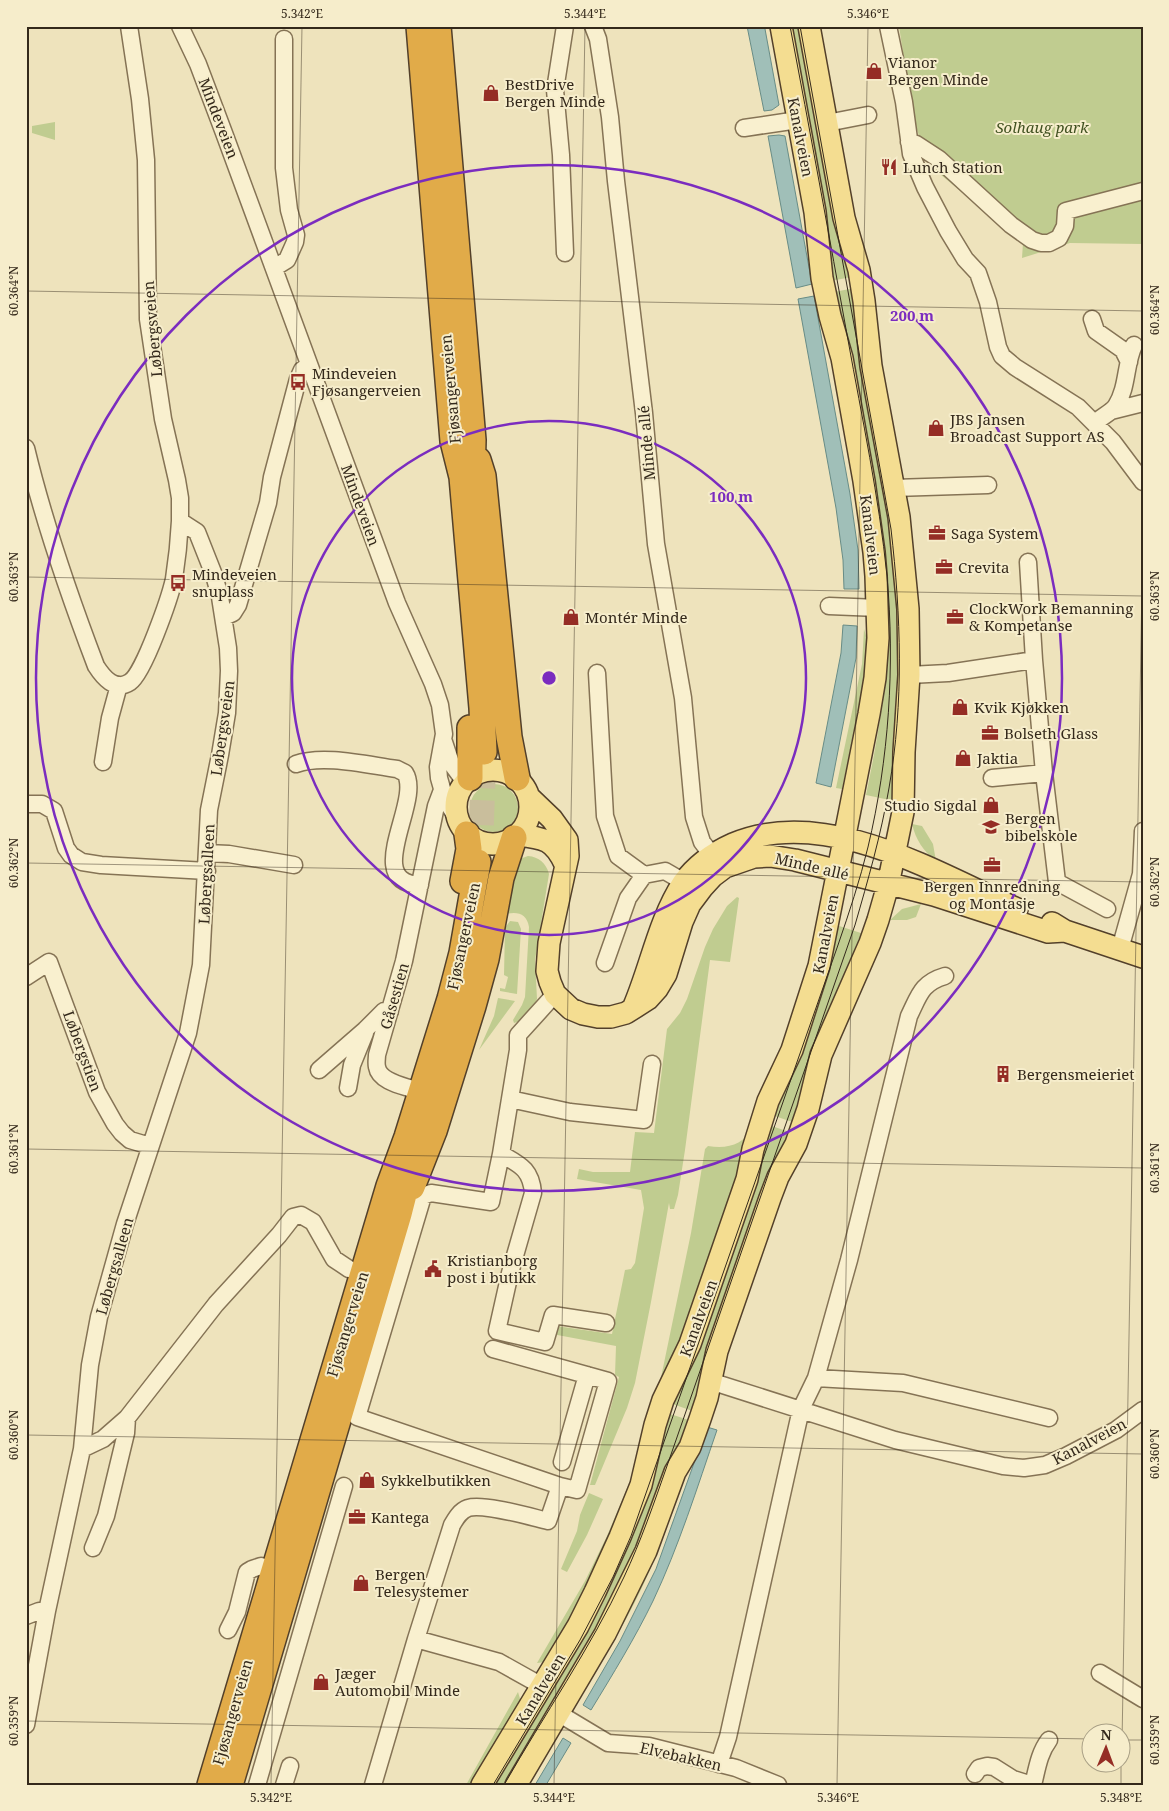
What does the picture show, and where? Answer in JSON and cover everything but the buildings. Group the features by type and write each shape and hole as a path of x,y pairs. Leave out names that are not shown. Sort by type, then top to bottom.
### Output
{"highway":[{"name":"Fjøsangerveien","path":"419,26 455,441 472,476 490,752"},
{"name":"Fjøsangerveien","path":"438,26 455,441"},
{"path":"455,441 451,461 453,518 470,706 468,780"},
{"path":"455,441 483,476 509,737 523,788"},
{"path":"389,1186 396,1135 459,901 469,849 462,826"},
{"path":"399,1214 420,1171 473,1006 486,959 502,878 516,837"},
{"name":"Fjøsangerveien","path":"210,1785 389,1186 407,1137 450,999 485,862 474,955 462,1003 422,1127 399,1214 230,1785"}],"main road":[{"name":"Kanalveien","path":"482,1785 542,1686 595,1592 641,1485 654,1425 663,1400 690,1344 747,1179 753,1149 768,1101 792,1050 812,993 870,714 878,638 852,607 875,560 865,489 842,358 824,288 815,212 780,26"},
{"name":"Kanalveien","path":"516,1785 605,1634 634,1579 657,1524 675,1472 694,1437 706,1402 717,1351 770,1198 778,1177 796,1144 808,1109 821,1055 872,936 896,853 905,799 904,752 909,675 906,581 894,488 871,366 859,270 844,218 809,26"},
{"path":"554,994 547,971 547,959 568,856 567,840 563,833 510,774 493,770 477,774 468,780 458,795 456,803 462,826 476,840 485,844 500,844 516,837 536,837 554,845 560,852 565,864"},
{"path":"516,837 528,821 530,813 523,788"},
{"name":"Minde allé","path":"634,1006 644,984 665,917 684,882 712,855 741,841 758,836 783,833 806,833 844,838 896,853 1013,907 1051,922 1065,931 1143,957"},
{"name":"Minde allé","path":"554,994 571,1009 598,1017 611,1017 626,1013 634,1006 648,999 658,989 666,974 682,922 690,904 713,876 725,867 754,857 770,856 795,860 934,895 1048,932 1065,931"}],"street":[{"name":"Løbergsveien","path":"129,26 140,99 146,160 148,320 163,419 177,480 180,498 180,521 195,530 201,540 214,575 224,617 229,664 228,702 209,810"},
{"name":"Mindeveien","path":"180,26 198,64 397,603 438,681 444,742"},
{"path":"565,26 556,90 565,253"},
{"name":"Minde allé","path":"593,26 598,39 610,117 644,413 656,544 683,698 694,817 702,842 712,855"},
{"path":"888,26 904,102 911,154 925,188 943,222 965,259 978,273 988,302 998,348 1002,356 1015,367 1078,408 1095,423 1113,442 1143,482"},
{"path":"274,268 287,260 296,235 289,210 285,177 284,39"},
{"path":"827,123 868,115"},
{"path":"744,128 798,120"},
{"path":"909,142 916,144 939,159 1011,225 1032,240 1041,243 1049,243 1059,238 1064,226 1066,211 1143,191"},
{"path":"1092,319 1096,330 1123,350 1129,362"},
{"path":"1111,411 1116,406 1125,386 1129,357 1134,345"},
{"path":"224,617 233,614 238,605 268,503 272,477 298,379 302,370 309,365"},
{"path":"1095,423 1103,415 1111,411 1143,403"},
{"path":"26,448 56,557 96,666 102,676 110,682 119,685 130,682 137,674 164,612 173,581 180,521"},
{"path":"894,488 988,485"},
{"path":"1028,562 1044,774 1058,882 1107,909"},
{"path":"909,675 948,673 1034,660"},
{"path":"597,673 605,816 618,856 644,875"},
{"path":"103,762 110,718 119,685"},
{"path":"444,742 450,763 468,780"},
{"path":"444,742 438,767 442,790 462,826"},
{"path":"296,764 306,760 319,759 397,769 405,773 408,781 406,802 393,863 401,879 420,885"},
{"path":"992,778 1044,774"},
{"name":"Gåsestien","path":"409,1088 388,1080 380,1074 377,1068 377,1055 404,961 436,806 442,790"},
{"path":"26,804 42,804 54,811 66,848 71,855 82,862 101,865 207,871"},
{"name":"Løbergsalleen","path":"26,1725 47,1611 82,1449 90,1365 99,1317 125,1224 188,1033 196,999 202,955 209,810"},
{"path":"1120,949 1141,874 1143,831"},
{"path":"207,853 228,854 294,865"},
{"path":"605,963 628,898 644,875 665,871 684,882"},
{"name":"Løbergstien","path":"26,977 49,962 97,1092 115,1124 122,1132 130,1140 150,1146"},
{"path":"719,1764 728,1737 801,1410 816,1378 850,1260 909,1016 921,991 932,980 944,976"},
{"path":"492,1349 608,1381 588,1434 577,1490 560,1486 357,1417 423,1196 431,1193 491,1202 518,1050 518,1035 554,994"},
{"path":"319,1070 384,1011 390,1011"},
{"path":"348,1088 352,1065 365,1030"},
{"path":"510,1099 570,1112 644,1120 652,1064"},
{"path":"501,1154 523,1166 532,1183 533,1194 510,1273 497,1331 544,1342 553,1315 606,1323"},
{"name":"Fjøsangerveien","path":"82,1449 103,1439 127,1418 216,1304 293,1217 301,1215 313,1222 334,1260 349,1269"},
{"path":"562,1462 587,1375"},
{"path":"816,1378 903,1383 1049,1418"},
{"name":"Kanalveien","path":"710,1381 895,1440 1003,1466 1024,1468 1045,1465 1066,1456 1116,1430 1143,1410"},
{"path":"93,1548 109,1504 126,1432 127,1418"},
{"path":"257,1785 344,1486"},
{"path":"373,1785 416,1639 452,1525 458,1514 467,1508 480,1507 548,1521 560,1486"},
{"path":"228,1630 237,1612 247,1572 261,1566"},
{"path":"26,1616 39,1611 47,1611"},
{"path":"416,1639 499,1662 542,1686"},
{"path":"1100,1674 1143,1699"},
{"name":"Elvebakken","path":"558,1714 608,1743 649,1746 736,1768 778,1785"},
{"path":"975,1774 979,1768 994,1767 1012,1779 1033,1785 1044,1746 1050,1740"},
{"path":"284,1785 290,1766"}],"green space":[{"path":"786,26 805,26 857,276 825,282"},
{"name":"Solhaug park","path":"899,26 1143,26 1143,244 1070,243 1022,258 1023,243 929,165 913,118"},
{"path":"55,122 55,140 32,133 32,126"},
{"path":"860,287 902,584 899,802 866,795 880,716 885,667 834,292"},
{"path":"864,629 869,646 864,681 842,789 836,788 862,664"},
{"path":"489,784 499,784 511,791 518,803 518,813 511,825 499,832 489,832 481,828 474,821 470,813 470,803 474,795 481,788"},
{"path":"912,824 922,826 933,844 936,861 921,845"},
{"path":"528,856 542,861 549,874 535,960 537,999 532,1009 514,1023 513,1020 525,997 529,927 526,919 521,914 506,914 517,860"},
{"path":"737,897 739,898 730,962 710,960 678,1195 674,1209 670,1209 669,1203 635,1383 627,1408 595,1485 590,1485 619,1377 615,1375 616,1346 552,1334 556,1326 612,1334 625,1270 631,1269 635,1263 644,1208 641,1190 577,1179 579,1169 593,1172 630,1172 635,1132 654,1133 667,1029 680,1013 687,999 713,929 727,906"},
{"path":"921,904 916,917 907,920 890,920 902,909"},
{"path":"510,921 518,922 521,929 517,994 500,991 500,988 505,989 508,977 504,975 505,928"},
{"path":"833,924 864,934 841,983 813,1061 798,1124 769,1114"},
{"path":"498,998 515,1001 479,1050 494,1016"},
{"path":"766,1124 795,1134 698,1413 667,1402"},
{"path":"753,1127 689,1332 658,1392 691,1233 705,1149 708,1146 722,1147 740,1142"},
{"path":"664,1412 695,1422 638,1558 510,1785 488,1785 580,1630"},
{"path":"645,1437 610,1551 546,1662 537,1663 585,1581 607,1536 628,1486"},
{"path":"697,1441 675,1506 643,1586 618,1634 581,1697 582,1691"},
{"path":"589,1493 603,1499 587,1535 567,1572 561,1569 577,1531 580,1515"},
{"path":"518,1692 521,1702 477,1785 466,1785"}],"water":[{"path":"747,26 764,26 765,29 779,105 772,110 764,111"},
{"path":"768,136 785,136 812,284 796,288"},
{"path":"814,296 850,494 858,550 859,589 844,589 843,560 836,508 798,299"},
{"path":"843,625 857,626 856,658 831,787 816,783 841,653"},
{"path":"707,1427 717,1430 671,1559 639,1629 591,1710 583,1705 620,1641 656,1569"},
{"path":"563,1738 571,1743 546,1785 535,1785"}],"tunnel":[{"path":"478,862 484,752"}],"tram line":[{"path":"493,1785 580,1640 613,1577 631,1536 846,921 868,847 881,780 890,678 889,610 884,546 870,458 790,26"},
{"path":"504,1785 597,1630 642,1536 855,925 886,806 894,756 899,691 899,627 891,529 800,26"}],"place":[{"name":"Vianor Bergen Minde","path":"874,71"},
{"name":"BestDrive Bergen Minde","path":"491,93"},
{"name":"Lunch Station","path":"889,167"},
{"name":"Mindeveien Fjøsangerveien","path":"298,382"},
{"name":"JBS Jansen Broadcast Support AS","path":"936,428"},
{"name":"Saga System","path":"937,533"},
{"name":"Crevita","path":"944,567"},
{"name":"Mindeveien snuplass","path":"178,583"},
{"name":"Montér Minde","path":"571,617"},
{"name":"ClockWork Bemanning & Kompetanse","path":"955,617"},
{"name":"Kvik Kjøkken","path":"960,707"},
{"name":"Bolseth Glass","path":"990,733"},
{"name":"Jaktia","path":"963,758"},
{"name":"Studio Sigdal","path":"991,805"},
{"name":"Bergen bibelskole","path":"991,827"},
{"name":"Bergen Innredning og Montasje","path":"992,865"},
{"name":"Bergensmeieriet","path":"1003,1074"},
{"name":"Kristianborg post i butikk","path":"433,1269"},
{"name":"Sykkelbutikken","path":"367,1480"},
{"name":"Kantega","path":"357,1517"},
{"name":"Bergen Telesystemer","path":"361,1583"},
{"name":"Jæger Automobil Minde","path":"321,1682"}]}
